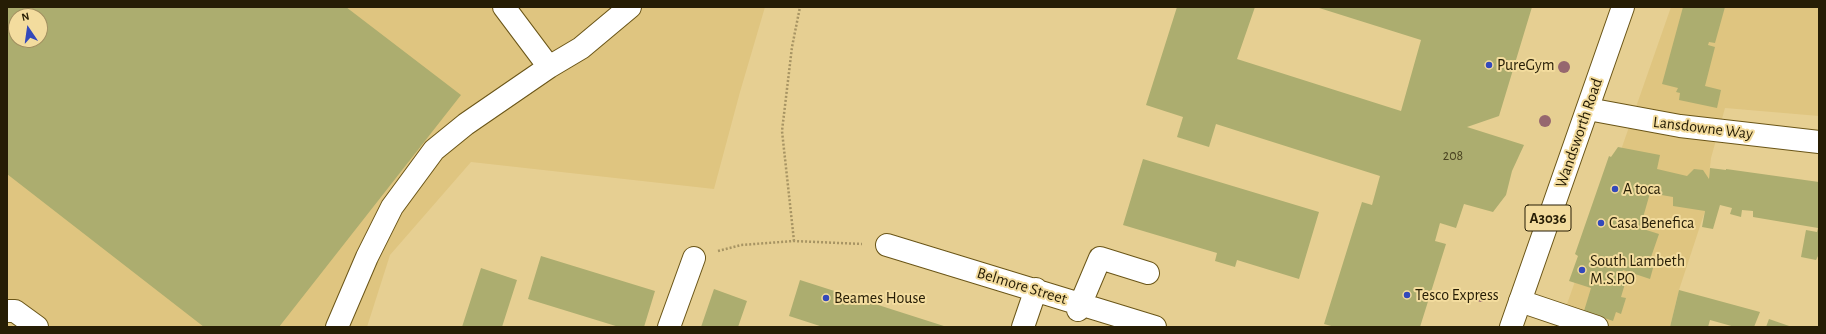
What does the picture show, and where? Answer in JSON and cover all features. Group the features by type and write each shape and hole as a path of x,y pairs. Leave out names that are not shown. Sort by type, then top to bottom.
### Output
{"street":[{"path":"504,7 549,67"},
{"path":"337,327 367,257 392,207 434,150 466,124 549,67 582,48 630,7"},
{"name":"Wandsworth Road","path":"1510,327 1588,109 1622,7"},
{"name":"Lansdowne Way","path":"1588,109 1657,122 1819,142"},
{"name":"Belmore Street","path":"887,245 1036,290 1079,307 1155,327"},
{"path":"670,327 694,258"},
{"path":"1079,307 1100,258 1148,273"},
{"path":"1023,327 1036,290"},
{"path":"1520,302 1597,327"},
{"path":"7,311 15,311 37,327"}],"path":[{"path":"794,240 782,132 792,47 800,7"},
{"path":"694,258 741,245 794,240 887,245"}],"shaded area":[{"path":"7,7 765,7 714,189 471,162 390,255 367,327 7,327"},
{"path":"1671,7 1819,7 1819,116 1725,108 1711,158 1705,211 1679,290 1670,327 1559,327"}],"building":[{"path":"7,7 346,7 461,95 279,327 204,327 7,174"},
{"path":"1177,7 1255,7 1237,59 1401,111 1421,40 1316,7 1532,7 1499,116 1467,127 1524,145 1512,171 1506,195 1493,212 1464,204 1456,228 1440,223 1435,241 1446,244 1420,327 1335,327 1324,324 1362,202 1372,205 1380,176 1216,124 1209,147 1177,137 1183,117 1146,105"},
{"path":"1683,7 1725,7 1715,43 1709,42 1708,45 1715,47 1705,86 1721,90 1717,108 1679,100 1680,93 1676,92 1678,88 1662,84"},
{"path":"1618,147 1660,155 1657,169 1687,176 1694,169 1703,170 1709,179 1710,168 1819,182 1819,254 1816,260 1801,257 1806,230 1817,232 1818,228 1753,217 1753,211 1742,210 1741,217 1730,214 1732,208 1720,205 1713,229 1702,227 1705,211 1673,206 1673,197 1650,193 1640,228 1659,234 1650,260 1655,261 1650,279 1623,270 1621,275 1627,277 1621,297 1626,298 1621,314 1616,312 1613,321 1584,311 1591,288 1569,281 1578,256 1575,254 1609,156 1611,157"},
{"path":"1143,159 1319,212 1299,279 1237,260 1235,267 1215,261 1217,253 1123,225"},
{"path":"541,256 655,291 644,327 619,327 528,299"},
{"path":"481,268 517,280 502,327 462,327"},
{"name":"Beames House","path":"800,280 947,327 823,327 789,316"},
{"path":"714,289 747,301 738,327 701,327"},
{"path":"1679,290 1760,312 1754,327 1735,327 1710,320 1708,327 1670,327"},
{"path":"1769,319 1792,327 1766,327"}],"place":[{"name":"PureGym","path":"1489,65"},
{"name":"A toca","path":"1615,189"},
{"name":"Casa Benefica","path":"1601,223"},
{"name":"South Lambeth M.S.P.O","path":"1582,270"},
{"name":"Tesco Express","path":"1407,295"},
{"name":"Beames House","path":"826,298"}]}
